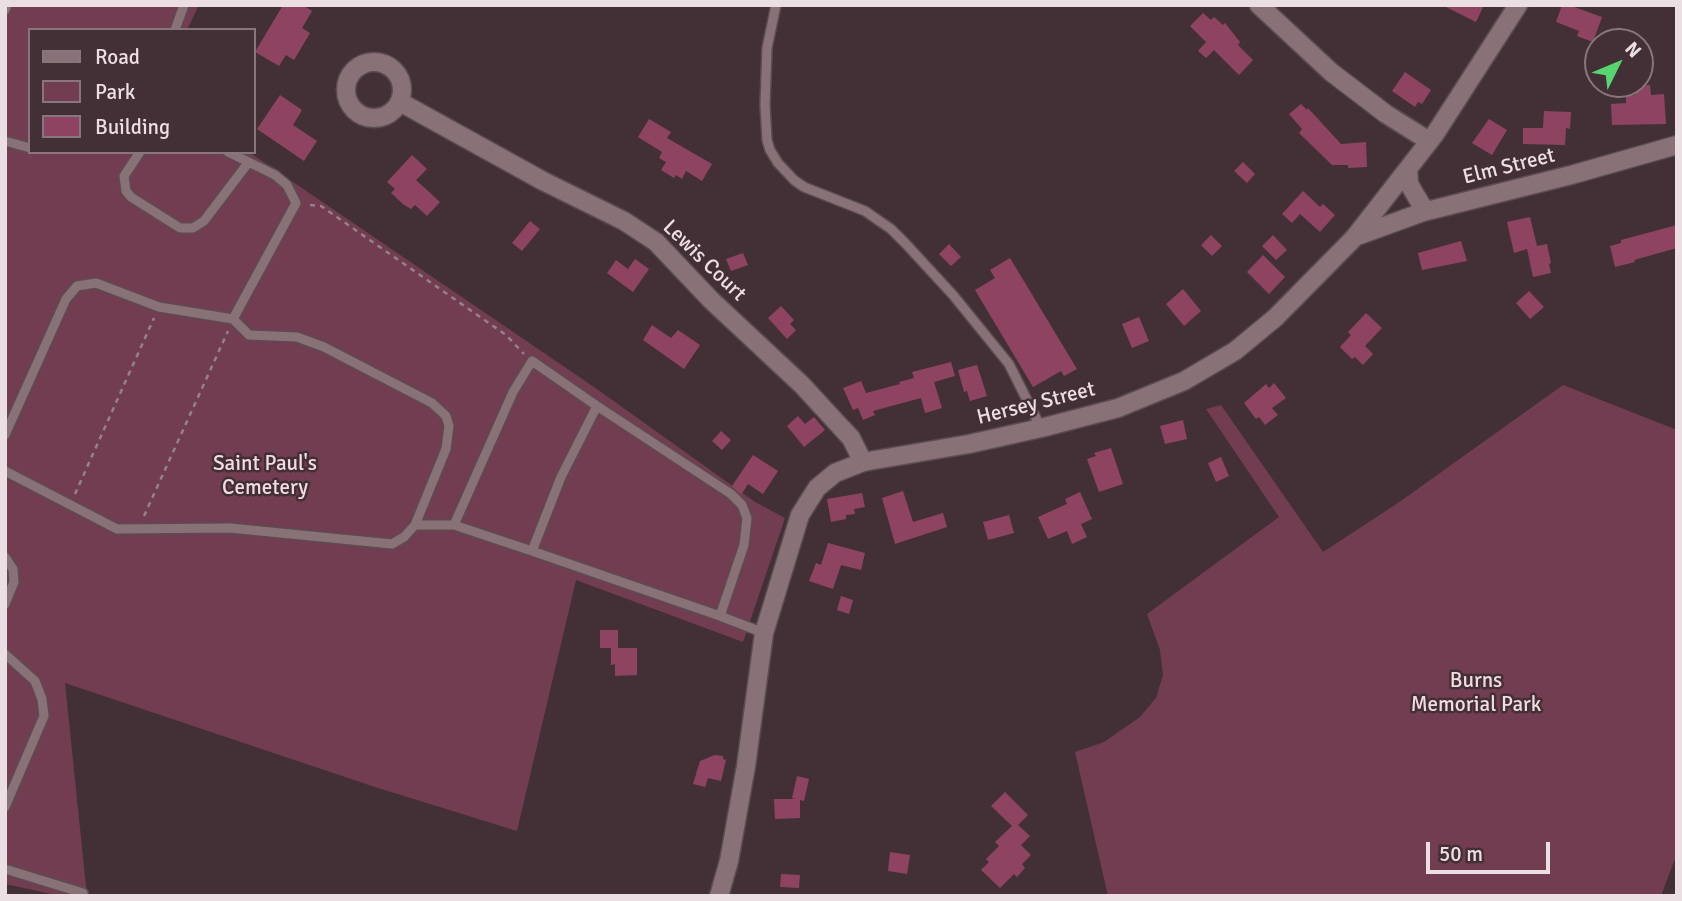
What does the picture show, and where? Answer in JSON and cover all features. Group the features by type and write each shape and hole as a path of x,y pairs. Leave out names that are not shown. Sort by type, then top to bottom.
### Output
{"street":[{"path":"1259,5 1331,72 1386,114 1429,141"},
{"name":"Hersey Street","path":"719,896 729,861 746,766 764,633 795,530 809,498 825,479 863,462 950,448 1041,428 1136,401 1170,388 1212,366 1275,318 1354,239 1429,141 1518,5"},
{"name":"Lewis Court","path":"400,102 543,181 624,221 656,242 711,300 802,385 837,422 851,438 863,462"},
{"name":"Elm Street","path":"1354,239 1425,211 1571,176 1677,145"},
{"path":"1408,170 1409,184 1425,211"}],"lane":[{"path":"176,28 184,5"},
{"path":"776,5 767,48 765,106 767,140 778,163 804,187 865,211 891,229 906,244 953,295 1009,364 1041,428"},
{"path":"5,141 28,147"},
{"path":"139,154 124,176 126,191 131,197 180,228 193,228 204,222 248,163"},
{"path":"232,154 281,180 287,185 296,203 233,320"},
{"path":"5,435 66,299 77,286 96,283 159,307 233,320 249,335 297,337 324,347 432,403 446,416 449,426 446,449 415,526 404,537 391,544 230,528 117,528 5,471"},
{"path":"454,525 513,392 532,361 731,494 742,505 747,518 744,545 720,616"},
{"path":"532,551 561,477 597,406"},
{"path":"415,526 454,525 764,633"},
{"path":"5,557 13,569 14,582 5,604"},
{"path":"5,654 35,681 42,699 44,716 5,807"},
{"path":"5,869 83,893"}],"path":[{"path":"296,203 321,206 506,335 532,361"},
{"path":"70,503 159,307"},
{"path":"139,529 233,320"}],"green space":[{"name":"Saint Paul's Cemetery","path":"5,5 199,5 188,28 28,28 28,154 252,154 594,387 755,502 785,518 743,642 576,580 517,831 372,786 65,683 87,896 61,896 5,884"},
{"name":"Burns Memorial Park","path":"1563,385 1677,430 1677,862 1674,861 1661,896 1108,896 1075,752 1104,742 1140,717 1156,698 1163,675 1160,650 1147,614 1279,517 1206,409 1221,405 1323,552 1398,503"}],"building":[{"path":"283,5 303,5 312,11 302,28 310,33 294,60 286,55 279,66 256,50"},
{"path":"1442,5 1484,5 1476,22"},
{"path":"1562,5 1602,17 1598,28 1584,28 1584,39 1577,36 1579,31 1556,22"},
{"path":"1203,13 1211,20 1214,17 1223,25 1225,23 1240,42 1238,45 1253,60 1239,75 1214,50 1206,58 1198,51 1206,42 1190,26"},
{"path":"1405,72 1431,90 1422,104 1418,102 1415,107 1392,91"},
{"path":"1664,94 1666,124 1612,125 1611,104 1626,103 1626,98 1654,98 1654,95"},
{"path":"280,95 302,110 293,125 317,141 304,161 257,129"},
{"path":"1301,104 1307,110 1308,108 1341,144 1366,142 1367,167 1332,165 1299,133 1302,129 1289,114"},
{"path":"1544,111 1571,112 1565,145 1523,144 1523,128 1543,128"},
{"path":"649,119 671,132 667,138 712,164 702,181 686,171 682,179 676,175 674,178 661,170 666,162 659,158 662,152 638,137"},
{"path":"1489,119 1507,130 1492,155 1472,143"},
{"path":"412,155 427,169 416,180 440,202 427,216 415,205 411,209 403,204 391,193 395,189 387,182"},
{"path":"1243,162 1255,174 1247,183 1234,171"},
{"path":"1303,191 1320,207 1323,204 1335,215 1320,232 1300,214 1292,223 1282,214"},
{"path":"1530,217 1537,246 1547,244 1551,263 1551,273 1533,277 1527,249 1514,253 1507,222"},
{"path":"530,221 540,229 522,251 512,243"},
{"path":"1677,225 1677,248 1615,267 1610,246 1621,243 1621,240"},
{"path":"1211,235 1222,246 1212,256 1201,245"},
{"path":"1273,235 1287,250 1276,260 1262,246"},
{"path":"1461,241 1467,261 1422,270 1418,253"},
{"path":"949,244 961,257 951,266 939,254"},
{"path":"743,253 748,265 731,271 726,259"},
{"path":"1263,255 1285,277 1269,294 1247,272"},
{"path":"1010,258 1077,369 1064,376 1061,371 1033,387 975,290 995,278 990,270"},
{"path":"635,259 649,269 633,292 607,273 616,260 628,269"},
{"path":"1183,289 1201,311 1184,326 1166,304"},
{"path":"1529,291 1544,307 1530,319 1516,303"},
{"path":"781,306 794,320 790,324 796,330 787,339 768,318"},
{"path":"1366,313 1382,328 1365,346 1373,354 1363,365 1340,347 1351,335 1348,332"},
{"path":"1139,317 1149,341 1132,348 1122,324"},
{"path":"652,325 671,338 678,330 700,345 684,369 643,340"},
{"path":"951,362 955,376 934,382 942,408 925,413 921,398 873,411 875,415 863,420 858,408 853,410 843,388 861,381 866,393 914,378 912,372"},
{"path":"977,365 987,396 970,401 967,391 964,392 958,370"},
{"path":"1274,383 1286,398 1272,408 1278,415 1265,425 1259,417 1256,419 1244,403 1266,384 1269,388"},
{"path":"798,416 805,424 814,417 825,430 804,447 787,426"},
{"path":"1183,420 1187,439 1165,444 1160,426"},
{"path":"721,431 731,440 722,450 712,441"},
{"path":"1111,448 1123,484 1099,492 1087,459 1096,456 1094,453"},
{"path":"753,455 778,471 763,494 748,484 741,495 732,486"},
{"path":"1221,457 1229,476 1216,482 1208,463"},
{"path":"903,491 913,522 943,513 947,527 895,544 882,498"},
{"path":"1080,492 1092,519 1081,524 1087,537 1072,544 1067,531 1048,539 1038,517 1067,504 1065,499"},
{"path":"862,493 865,507 854,509 855,514 846,515 846,519 831,522 827,499"},
{"path":"1009,515 1014,533 988,540 983,522"},
{"path":"828,543 865,553 861,570 841,565 833,589 809,581 816,563 821,565"},
{"path":"841,596 853,600 849,614 837,610"},
{"path":"600,630 618,630 618,648 600,648"},
{"path":"611,648 637,648 637,675 615,676 615,664 611,665"},
{"path":"715,755 723,756 726,760 721,781 708,778 705,787 693,784 700,761"},
{"path":"797,776 809,779 804,801 800,800 800,818 775,819 774,799 796,799 792,798"},
{"path":"1005,792 1028,815 1018,825 1030,836 1021,845 1031,855 1022,864 1025,868 1017,877 1014,874 1000,888 981,870 989,862 986,859 999,846 995,842 1012,826 991,806"},
{"path":"890,852 910,855 907,874 888,871"},
{"path":"781,874 800,875 799,888 780,887"}]}
